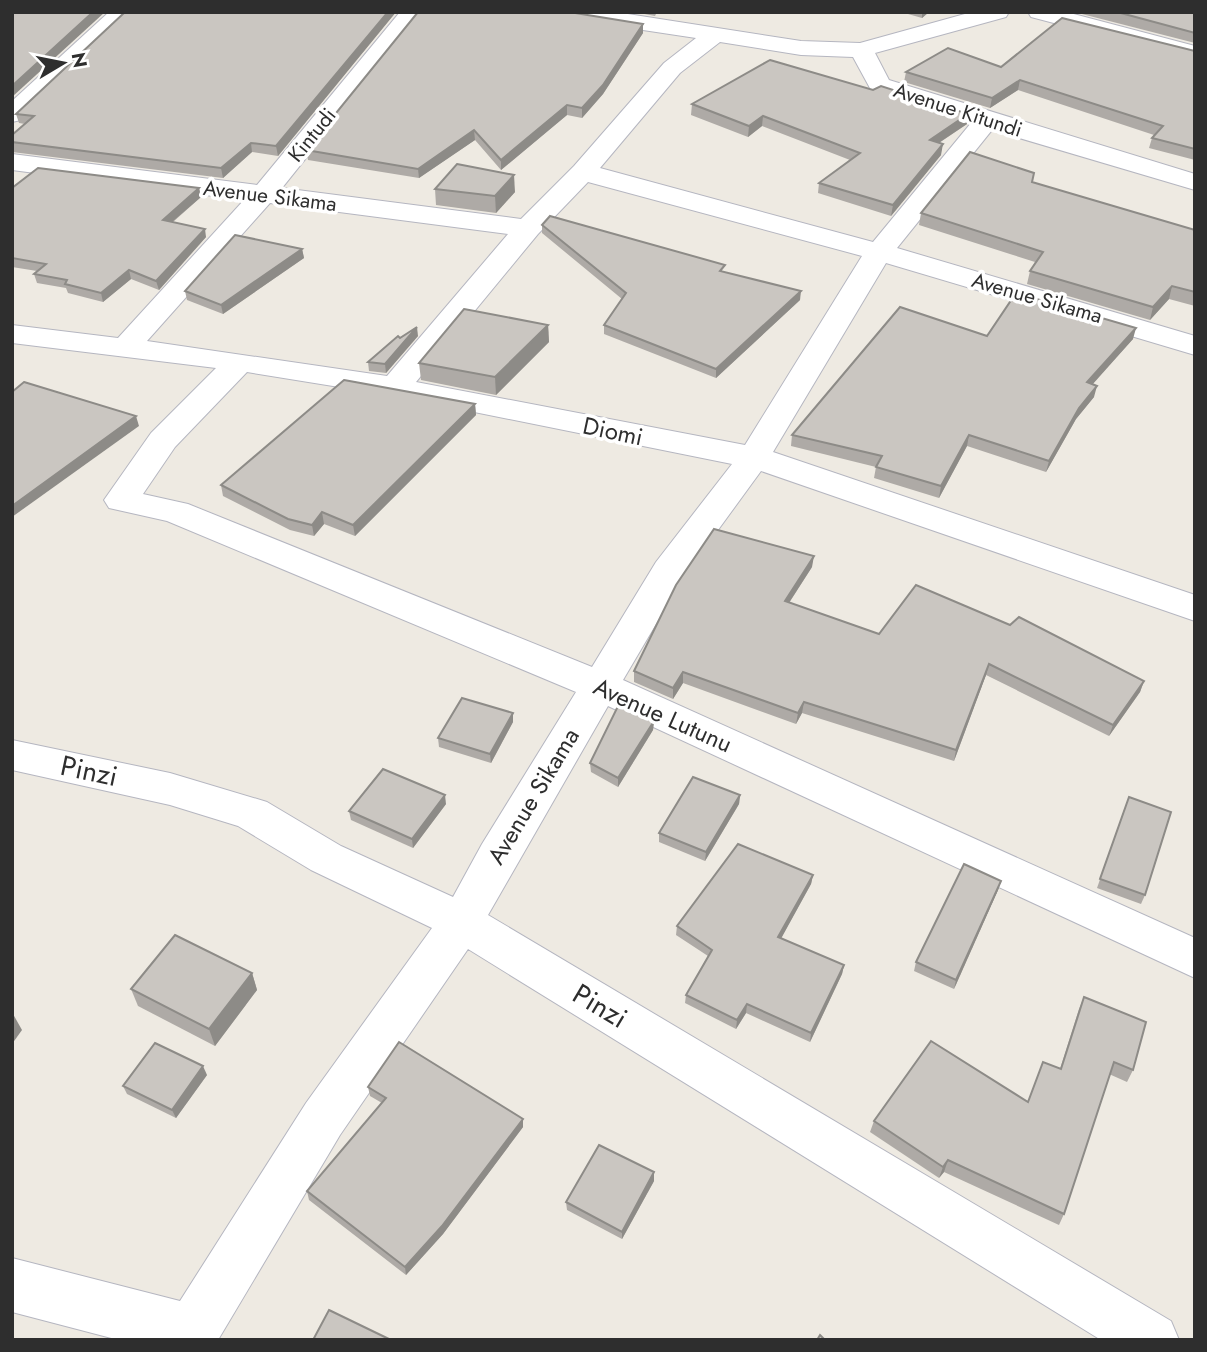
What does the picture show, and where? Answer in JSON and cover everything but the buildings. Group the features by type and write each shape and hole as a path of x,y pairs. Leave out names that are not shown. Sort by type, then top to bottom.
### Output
{"street":[{"path":"12,115 121,12"},
{"name":"Kintudi","path":"125,348 262,196 412,12"},
{"path":"570,12 662,19 714,36 802,48 861,50 998,12"},
{"path":"1039,12 1195,53"},
{"path":"395,387 528,228 583,172 672,68 714,36"},
{"name":"Avenue Kitundi","path":"861,50 880,85 1195,182"},
{"name":"Avenue Sikama","path":"190,1336 323,1119 461,922 668,570 754,457 879,251 987,120"},
{"name":"Avenue Sikama","path":"12,162 528,228"},
{"name":"Avenue Sikama","path":"583,172 879,251 1195,346"},
{"name":"Diomi","path":"12,334 240,362 395,387 668,443 754,457 1195,608"},
{"name":"Avenue Lutunu","path":"240,362 163,440 121,500 176,512 598,685 1195,959"},
{"name":"Pinzi","path":"12,755 170,789 251,814 326,858 461,922 1152,1340"},
{"path":"12,1285 190,1336"}]}
